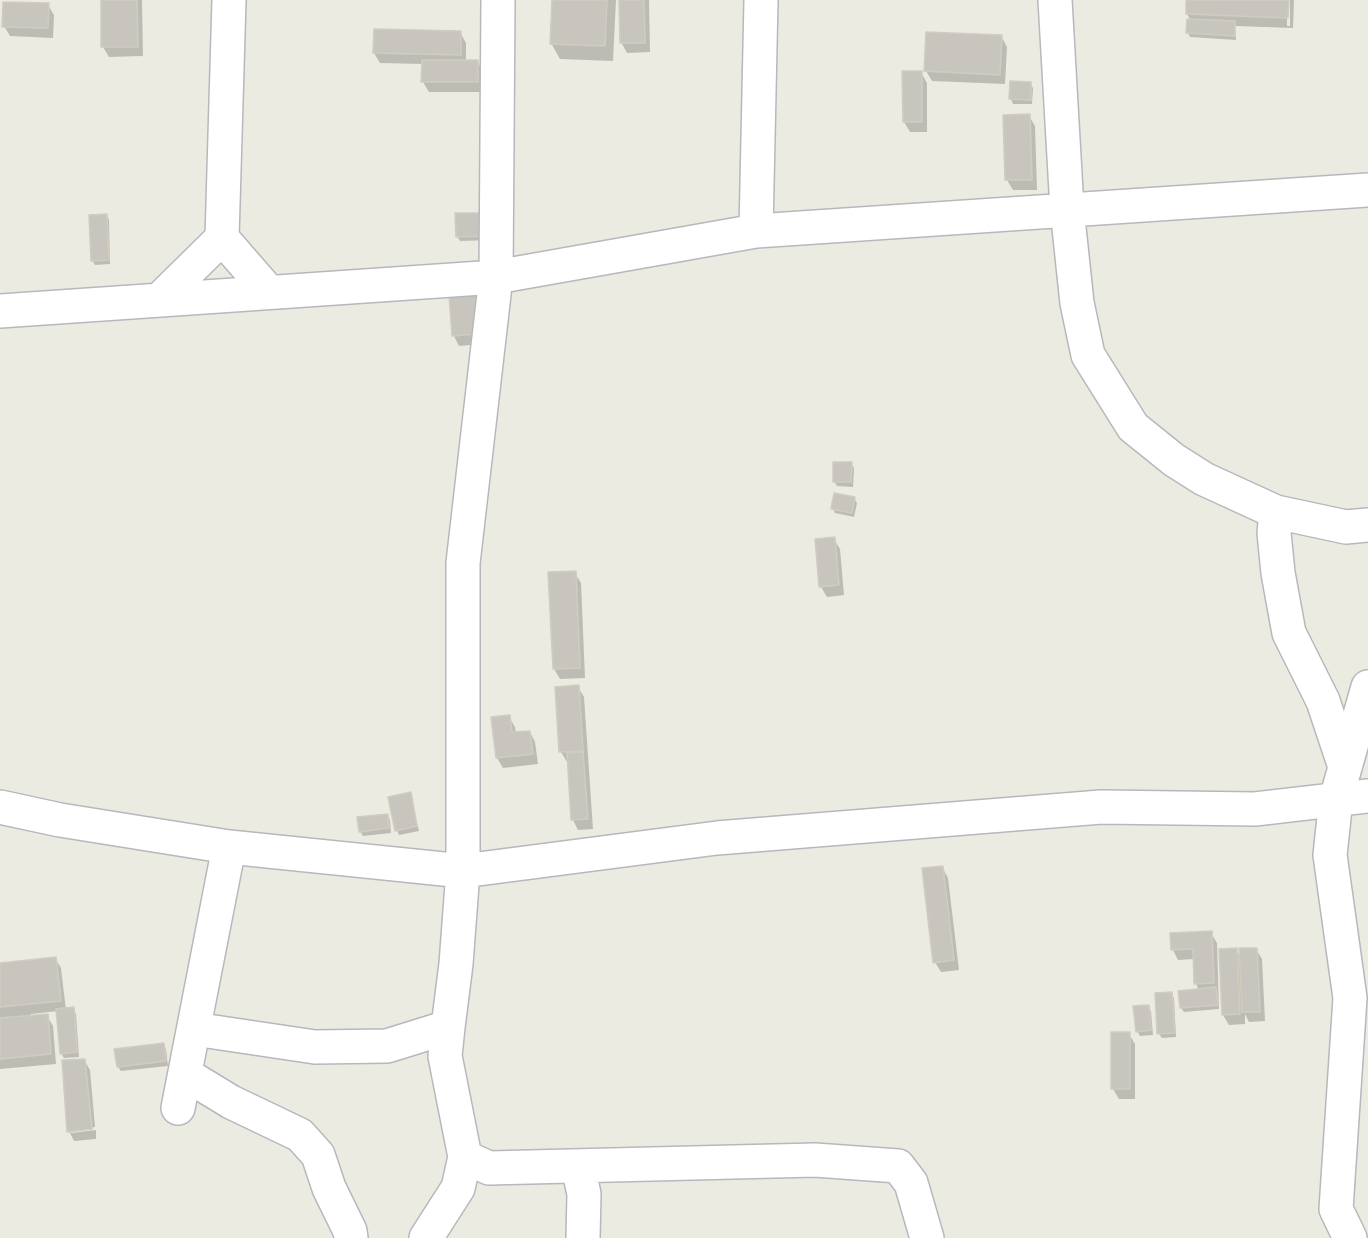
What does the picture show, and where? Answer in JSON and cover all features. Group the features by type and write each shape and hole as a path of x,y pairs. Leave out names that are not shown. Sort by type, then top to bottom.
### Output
{"street":[{"path":"229,0 222,238 269,292"},
{"path":"426,1238 458,1188 465,1157 445,1056 456,964 463,871 463,563 496,277 498,0"},
{"path":"756,231 761,0"},
{"path":"1055,0 1067,210 1077,303 1088,355 1133,427 1174,460 1204,479 1276,512 1346,527 1368,525"},
{"path":"0,310 496,277 756,231 1368,190"},
{"path":"159,300 222,238"},
{"path":"1276,512 1274,533 1278,573 1289,633 1323,700 1346,767 1352,798 1330,855 1350,998 1336,1209 1350,1238"},
{"path":"1346,767 1368,687"},
{"path":"0,807 60,820 229,847 463,871 717,838 1101,807 1256,809 1352,798"},
{"path":"178,1108 229,847"},
{"path":"194,1029 315,1047 387,1046 448,1027"},
{"path":"185,1074 231,1102 300,1136 318,1155 329,1188 350,1231 351,1238"},
{"path":"465,1157 489,1168 815,1160 898,1166 911,1183 927,1238"},
{"path":"578,1167 584,1194 584,1238"}],"building":[{"path":"101,0 137,0 138,47 101,47"},
{"path":"552,0 607,0 605,46 550,44"},
{"path":"619,0 644,0 645,43 620,43"},
{"path":"1186,0 1289,0 1288,18 1186,14"},
{"path":"3,2 49,3 48,28 2,27"},
{"path":"1187,19 1235,21 1235,36 1186,33"},
{"path":"374,29 461,31 461,55 373,53"},
{"path":"926,32 1002,35 1000,75 924,71"},
{"path":"422,60 478,60 478,82 421,82"},
{"path":"902,71 922,71 922,122 903,122"},
{"path":"1010,81 1031,82 1031,100 1009,99"},
{"path":"1030,114 1032,180 1005,180 1003,115"},
{"path":"455,213 488,213 488,236 456,237"},
{"path":"107,214 109,260 91,261 89,215"},
{"path":"475,293 477,334 452,336 449,295"},
{"path":"833,462 852,462 851,482 833,482"},
{"path":"834,493 855,497 852,513 831,509"},
{"path":"835,537 839,585 819,587 815,539"},
{"path":"576,571 580,668 553,669 548,572"},
{"path":"579,685 583,751 559,752 555,687"},
{"path":"510,715 512,732 530,731 533,754 496,758 491,717"},
{"path":"583,752 588,819 571,820 567,753"},
{"path":"411,792 417,826 395,831 388,797"},
{"path":"388,814 389,828 359,832 357,817"},
{"path":"943,866 954,960 933,963 922,868"},
{"path":"1212,931 1214,983 1194,984 1193,949 1171,950 1170,933"},
{"path":"1237,948 1240,1014 1222,1015 1219,949"},
{"path":"1239,948 1257,948 1260,1012 1242,1012"},
{"path":"56,957 61,1001 0,1007 0,963"},
{"path":"1216,987 1218,1005 1180,1008 1178,991"},
{"path":"1172,992 1175,1033 1157,1034 1155,993"},
{"path":"1149,1005 1151,1030 1136,1032 1133,1006"},
{"path":"74,1007 77,1052 60,1054 56,1009"},
{"path":"48,1014 51,1054 0,1059 0,1018"},
{"path":"1111,1032 1130,1032 1130,1089 1111,1089"},
{"path":"164,1043 166,1061 117,1067 114,1049"},
{"path":"85,1059 92,1129 67,1132 62,1060"}]}
